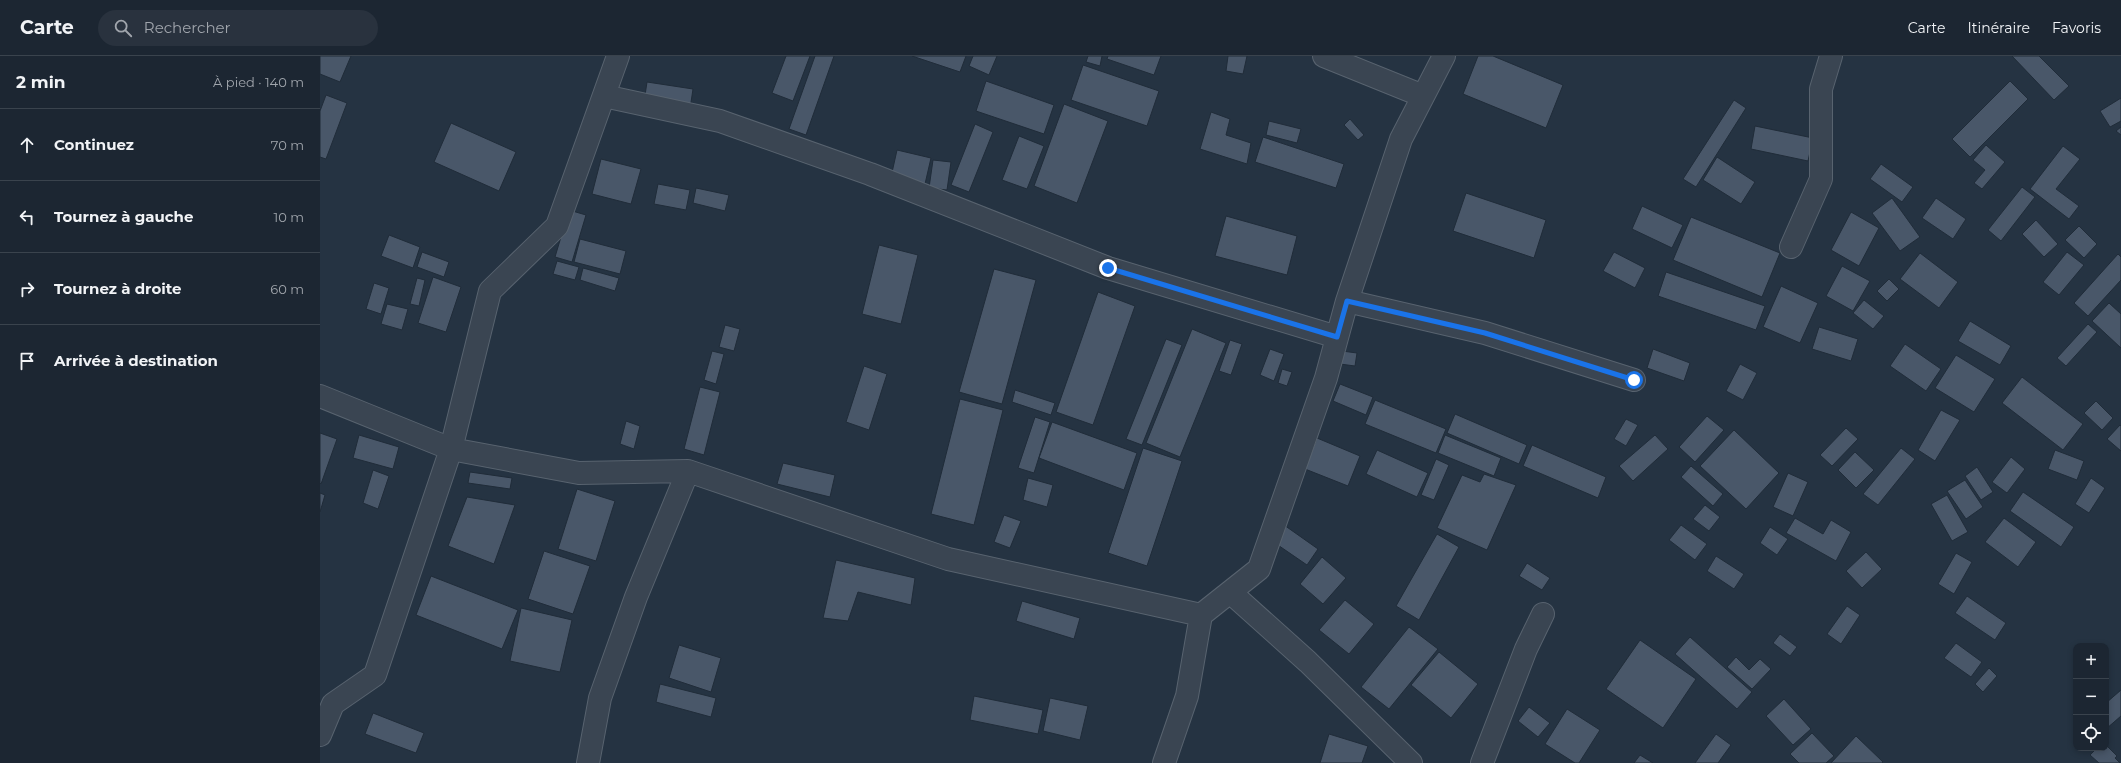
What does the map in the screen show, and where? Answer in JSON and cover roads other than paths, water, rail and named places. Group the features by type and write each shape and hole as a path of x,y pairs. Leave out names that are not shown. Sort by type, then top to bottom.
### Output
{"street":[{"path":"320,735 327,706 375,675 451,449 490,291 557,226 618,56"},
{"path":"1324,56 1423,96"},
{"path":"1164,763 1187,696 1201,615 1259,569 1326,378 1347,301 1401,139 1444,56"},
{"path":"1791,247 1821,179 1821,88 1831,56"},
{"path":"604,96 720,121 870,174 1108,268 1337,337"},
{"path":"1347,301 1485,333 1634,380"},
{"path":"320,396 451,449 579,473 688,471 948,559 1201,615"},
{"path":"588,763 600,698 636,597 688,471"},
{"path":"1230,592 1308,662 1411,763"},
{"path":"1482,763 1526,649 1543,614"}]}
